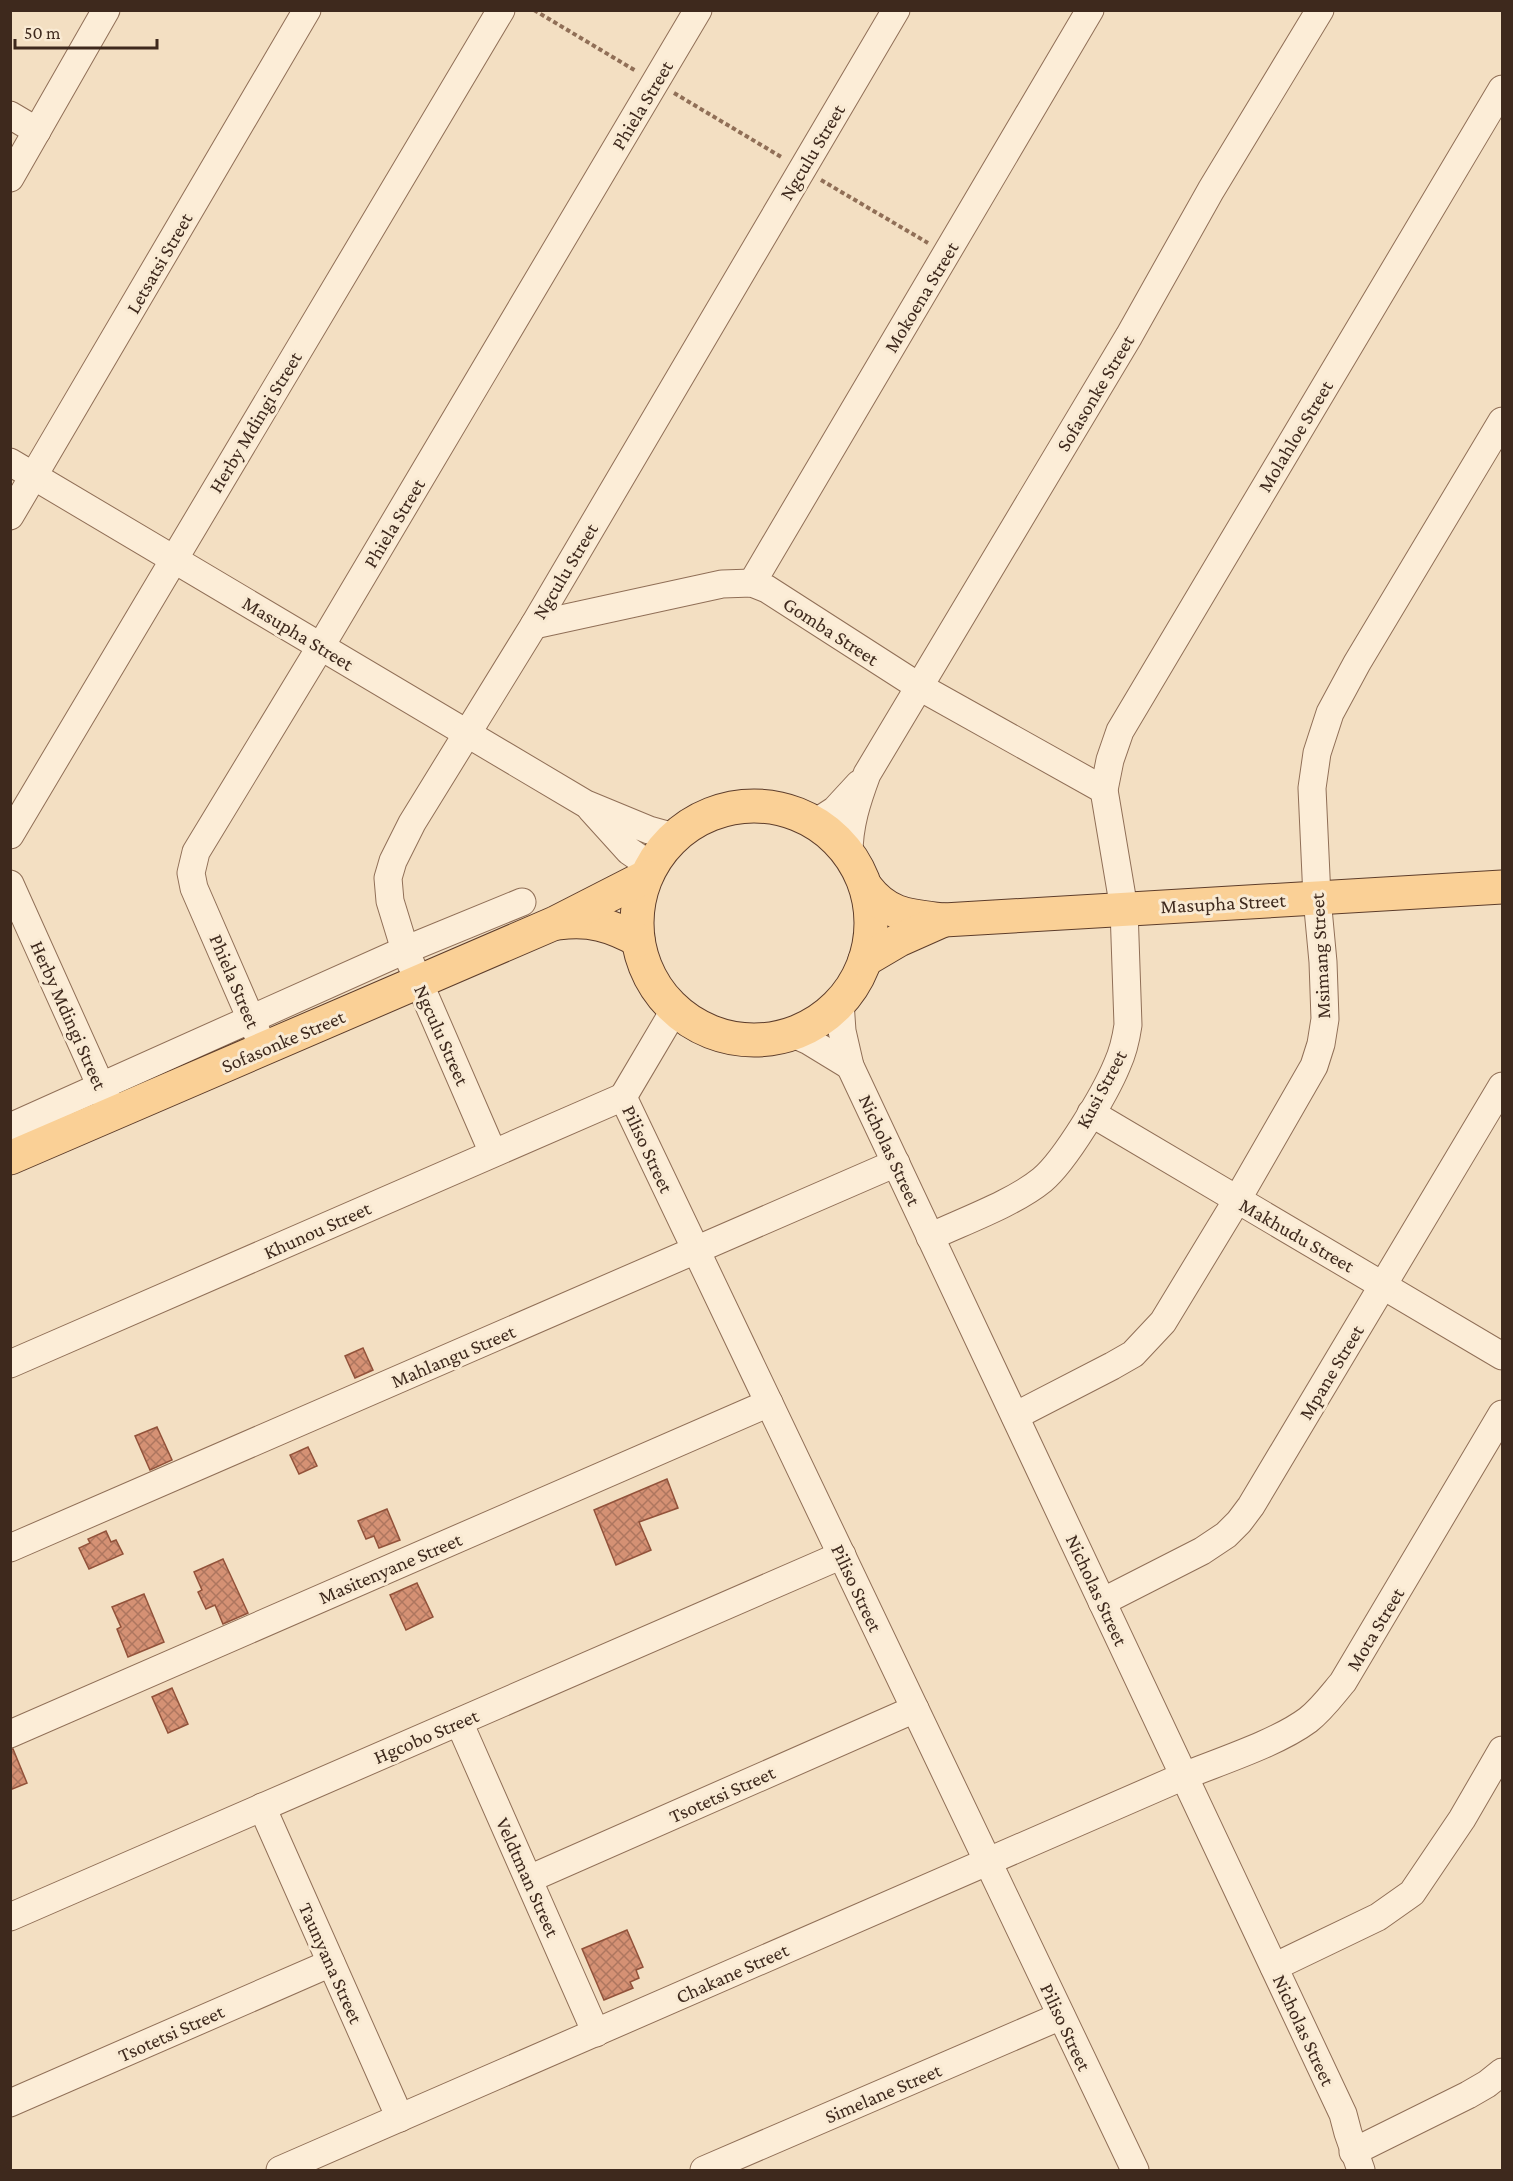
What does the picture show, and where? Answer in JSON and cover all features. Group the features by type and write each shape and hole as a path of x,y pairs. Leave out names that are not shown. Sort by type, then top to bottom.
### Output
{"main road":[{"name":"Sofasonke Street","path":"742,806 780,809 815,823 834,837 849,854 866,887 870,911 870,936 865,960 855,983 840,1002 818,1021 791,1033 761,1039 730,1037 700,1027 675,1009 656,988 643,962 638,940 638,905 648,872 674,837 706,816 742,806"},
{"name":"Sofasonke Street","path":"10,1158 107,1100 264,1049 555,923 648,872"},
{"name":"Masupha Street","path":"866,887 885,906 896,912 944,920 1503,887"},
{"name":"Masupha Street","path":"865,960 899,940 944,920"},
{"name":"Sofasonke Street","path":"555,923 604,924 617,928 638,940"}],"street":[{"path":"10,178 106,10"},
{"name":"Letsatsi Street","path":"10,516 307,10"},
{"name":"Herby Mdingi Street","path":"10,835 501,10"},
{"name":"Phiela Street","path":"264,1049 194,888 191,873 196,852 321,646 698,10"},
{"name":"Ngculu Street","path":"494,1153 405,950 390,901 388,878 412,823 534,625 896,10"},
{"name":"Mokoena Street","path":"752,584 1090,10"},
{"name":"Sofasonke Street","path":"849,854 850,826 867,774 1129,336 1211,190 1320,10"},
{"name":"Molahloe Street","path":"1104,790 1110,760 1120,731 1503,89"},
{"path":"10,115 37,131"},
{"name":"Msimang Street","path":"1015,1416 1113,1366 1132,1354 1163,1323 1314,1066 1321,1044 1325,1007 1312,788 1317,753 1330,713 1363,653 1503,421"},
{"name":"Masupha Street","path":"10,462 586,804 649,830 674,837"},
{"name":"Gomba Street","path":"534,625 722,584 752,584 767,589 918,686 1104,790"},
{"name":"Sofasonke Street","path":"815,823 835,810 867,774"},
{"name":"Kusi Street","path":"930,1237 1024,1192 1056,1168 1091,1113 1117,1066 1128,1025 1124,909 1104,790"},
{"name":"Masupha Street","path":"586,804 648,872"},
{"name":"Herby Mdingi Street","path":"10,884 107,1100"},
{"path":"10,1127 107,1100 252,1019 405,950 522,902"},
{"name":"Nicholas Street","path":"840,1002 842,1031 850,1066 1274,1966 1360,2155 1377,2170"},
{"name":"Piliso Street","path":"675,1009 623,1097 1133,2170"},
{"path":"791,1033 810,1041 850,1066"},
{"name":"Mpane Street","path":"1102,1602 1202,1551 1226,1535 1239,1522 1503,1086"},
{"name":"Khunou Street","path":"10,1364 623,1097"},
{"name":"Makhudu Street","path":"1091,1113 1503,1356"},
{"name":"Mahlangu Street","path":"10,1548 896,1164"},
{"name":"Masitenyane Street","path":"10,1734 769,1403"},
{"name":"Mota Street","path":"1184,1776 1281,1736 1322,1708 1349,1672 1503,1414"},
{"name":"Hgcobo Street","path":"10,1917 842,1555"},
{"name":"Tsotetsi Street","path":"529,1879 915,1708"},
{"name":"Veldtman Street","path":"459,1722 596,2032"},
{"path":"1274,1966 1378,1917 1412,1893 1457,1827 1503,1750"},
{"name":"Chakane Street","path":"280,2170 1184,1776"},
{"name":"Taunyana Street","path":"262,1807 400,2118"},
{"name":"Tsotetsi Street","path":"10,2103 331,1963"},
{"name":"Simelane Street","path":"704,2170 1061,2016"},
{"path":"1360,2155 1487,2084 1503,2072"}],"path":[{"path":"534,10 947,254"}],"building":[{"path":"363,1348 373,1370 355,1378 345,1356"},
{"path":"157,1427 172,1460 150,1470 135,1436"},
{"path":"308,1447 317,1466 299,1474 290,1455"},
{"path":"667,1479 678,1508 639,1522 651,1550 616,1565 594,1510"},
{"path":"387,1509 400,1540 379,1548 374,1536 366,1539 358,1521"},
{"path":"106,1531 111,1542 116,1540 123,1554 89,1569 79,1548 90,1543 88,1539"},
{"path":"223,1559 248,1613 223,1624 215,1605 206,1609 198,1592 202,1590 194,1572"},
{"path":"417,1583 433,1617 406,1630 390,1595"},
{"path":"144,1594 164,1642 128,1657 117,1629 121,1627 112,1607"},
{"path":"172,1688 188,1724 168,1733 152,1697"},
{"path":"10,1749 13,1749 27,1783 10,1790"},
{"path":"627,1930 643,1967 636,1970 639,1978 630,1982 633,1988 604,2000 582,1949"}]}
